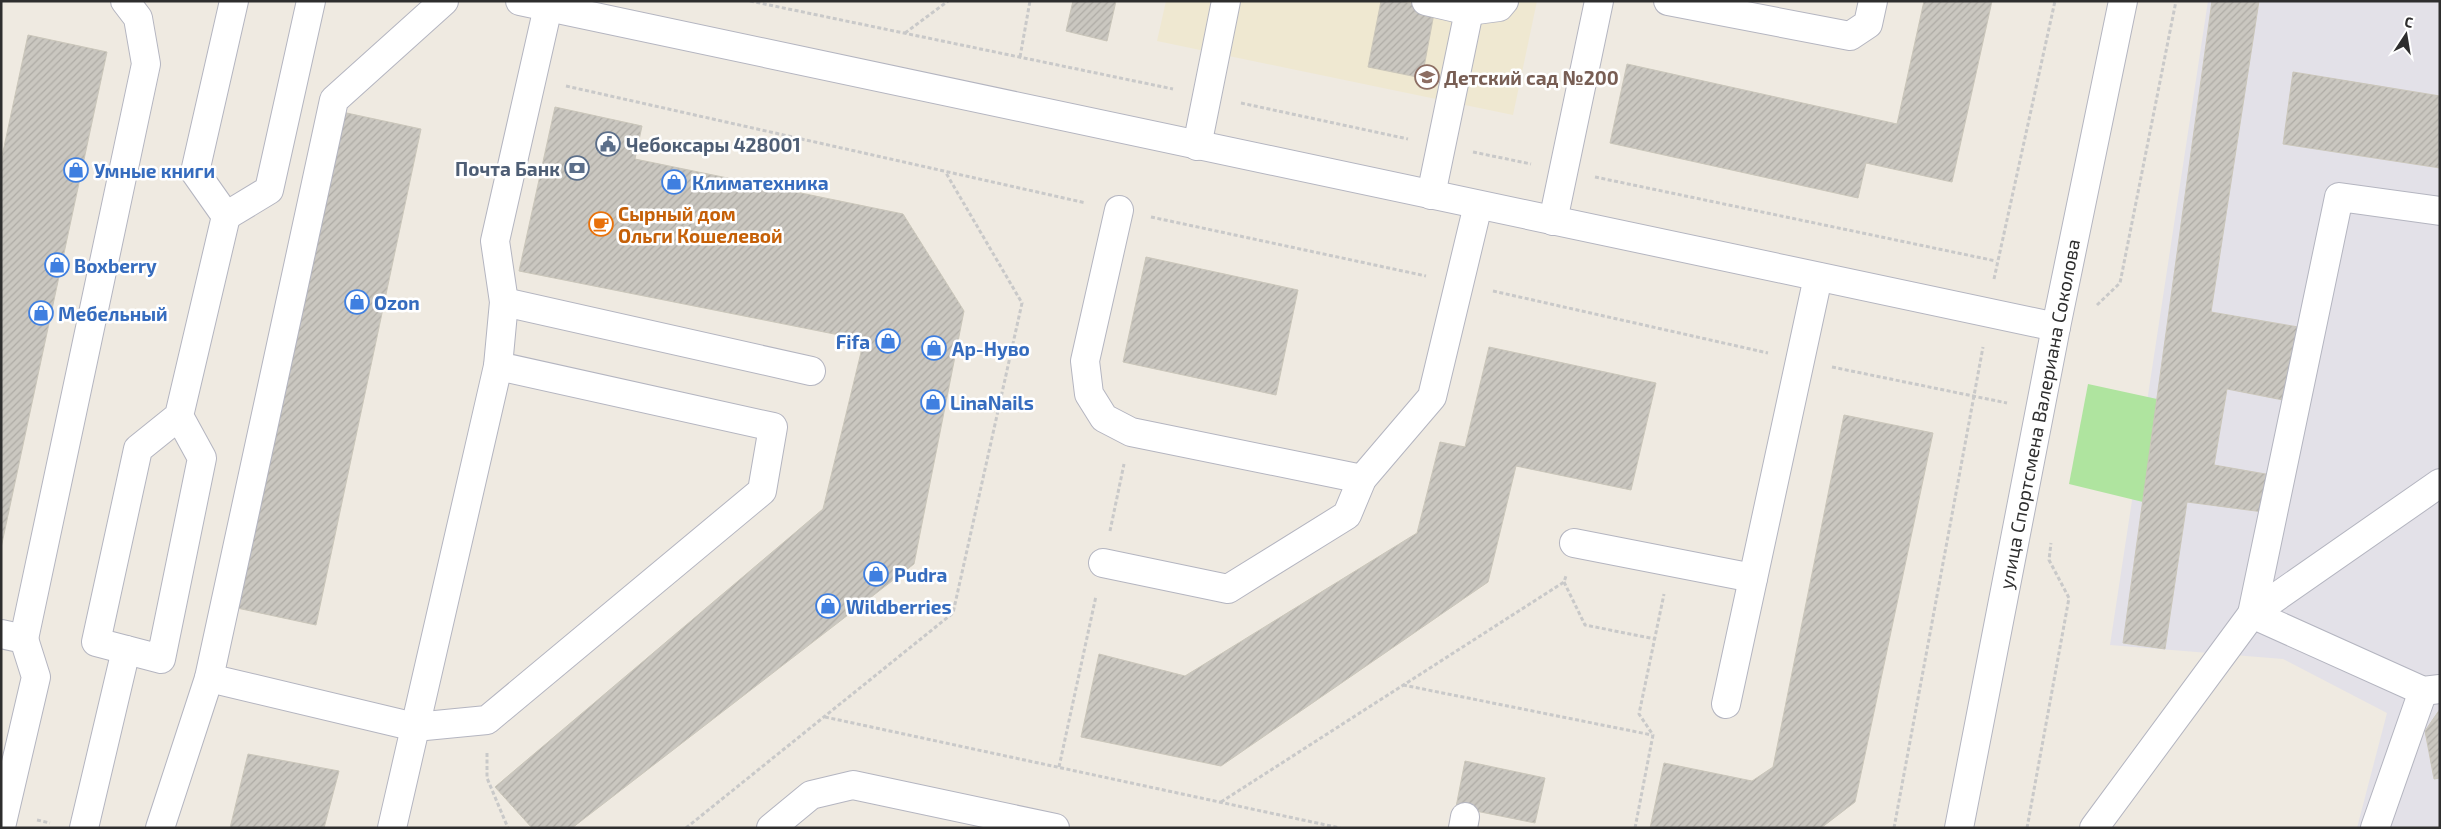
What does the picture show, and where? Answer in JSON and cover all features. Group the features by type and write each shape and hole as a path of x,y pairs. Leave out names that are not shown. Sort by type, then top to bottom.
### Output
{"street":[{"path":"1,827 36,677 13,636 146,64 138,18 126,1"},
{"path":"226,216 195,172 234,1"},
{"path":"178,416 202,458 161,659 96,642 138,449 178,416 226,216 270,190 311,1"},
{"path":"160,828 209,678 334,100 444,1"},
{"path":"520,1 548,7 617,11 1197,146 2056,327"},
{"path":"1197,146 1226,1"},
{"path":"1426,1 1469,10 1499,7 1504,1"},
{"path":"1553,221 1599,1"},
{"path":"1668,1 1850,36 1868,24 1873,1"},
{"name":"улица Спортсмена Валериана Соколова","path":"1959,828 2056,327 2123,1"},
{"path":"392,828 498,366 504,302 495,241 548,7"},
{"path":"1431,195 1469,10"},
{"path":"2252,614 2339,197 2440,211"},
{"path":"1103,563 1228,589 1348,515 1362,479 1432,397 1478,205"},
{"path":"1120,210 1085,360 1089,394 1104,418 1131,432 1362,479"},
{"path":"1726,704 1818,277"},
{"path":"504,302 810,371"},
{"path":"209,678 416,727 487,720 762,491 774,427 498,366"},
{"path":"2094,828 2252,614 2440,483"},
{"path":"1574,543 1753,578"},
{"path":"2252,614 2432,690 2376,828"},
{"path":"84,828 126,650"},
{"path":"771,828 811,795 853,784 1055,828"}],"path":[{"path":"750,1 1996,261"},
{"path":"905,34 948,1"},
{"path":"1020,57 1030,1"},
{"path":"1894,828 1974,398 1996,261 2055,1"},
{"path":"2092,310 2120,283 2176,1"},
{"path":"533,78 946,172 1800,360 1974,398 2040,409"},
{"path":"686,828 953,613 1022,303 946,172"},
{"path":"1059,767 1131,432"},
{"path":"2027,828 2069,598 2049,560 2052,540"},
{"path":"1574,543 1564,582 1585,625 1655,639"},
{"path":"1634,828 1653,735 1639,714 1671,562"},
{"path":"1221,802 1564,582"},
{"path":"1403,685 1653,735"},
{"path":"825,717 1340,828"},
{"path":"487,720 487,778 508,828"}],"shaded area":[{"name":"Детский сад №200","path":"1166,1 1537,1 1513,115 1157,41"},
{"path":"2208,1 2440,1 2440,828 2357,828 2387,713 2283,659 2110,645"}],"green space":[{"path":"2088,384 2157,399 2143,502 2069,484"}],"building":[{"path":"1073,1 1116,1 1107,41 1066,31"},
{"path":"1381,1 1399,1 1435,8 1422,78 1368,67"},
{"path":"1924,1 1992,1 1952,182 1866,163 1858,198 1610,143 1627,64 1897,124"},
{"path":"2212,1 2259,1 2211,312 2304,328 2293,402 2227,389 2214,465 2277,476 2271,513 2187,502 2165,649 2123,643"},
{"path":"28,35 107,52 1,548 1,161"},
{"path":"2293,72 2440,96 2440,168 2283,144"},
{"path":"555,107 642,126 635,159 903,214 964,311 914,564 572,828 532,828 495,787 823,509 864,340 519,271"},
{"path":"342,112 421,129 316,625 237,608"},
{"path":"1146,257 1298,290 1276,395 1123,362"},
{"path":"1489,347 1656,383 1631,490 1516,466 1488,582 1221,766 1081,737 1099,654 1185,676 1417,533 1440,442 1465,447"},
{"path":"1844,415 1933,433 1855,802 1821,828 1650,828 1664,763 1752,781 1773,767"},
{"path":"2440,709 2440,778 2434,779 2425,731"},
{"path":"248,754 339,771 324,828 230,828"},
{"path":"1465,761 1545,778 1535,823 1456,807"}],"place":[{"name":"Детский сад №200","path":"1427,77"},
{"name":"Чебоксары 428001","path":"608,144"},
{"name":"Почта Банк","path":"577,168"},
{"name":"Умные книги","path":"76,170"},
{"name":"Климатехника","path":"674,182"},
{"name":"Сырный дом Ольги Кошелевой","path":"601,224"},
{"name":"Boxberry","path":"57,265"},
{"name":"Ozon","path":"357,302"},
{"name":"Мебельный","path":"41,313"},
{"name":"Fifa","path":"888,341"},
{"name":"Ар-Нуво","path":"934,348"},
{"name":"LinaNails","path":"933,402"},
{"name":"Pudra","path":"876,574"},
{"name":"Wildberries","path":"828,606"}]}
